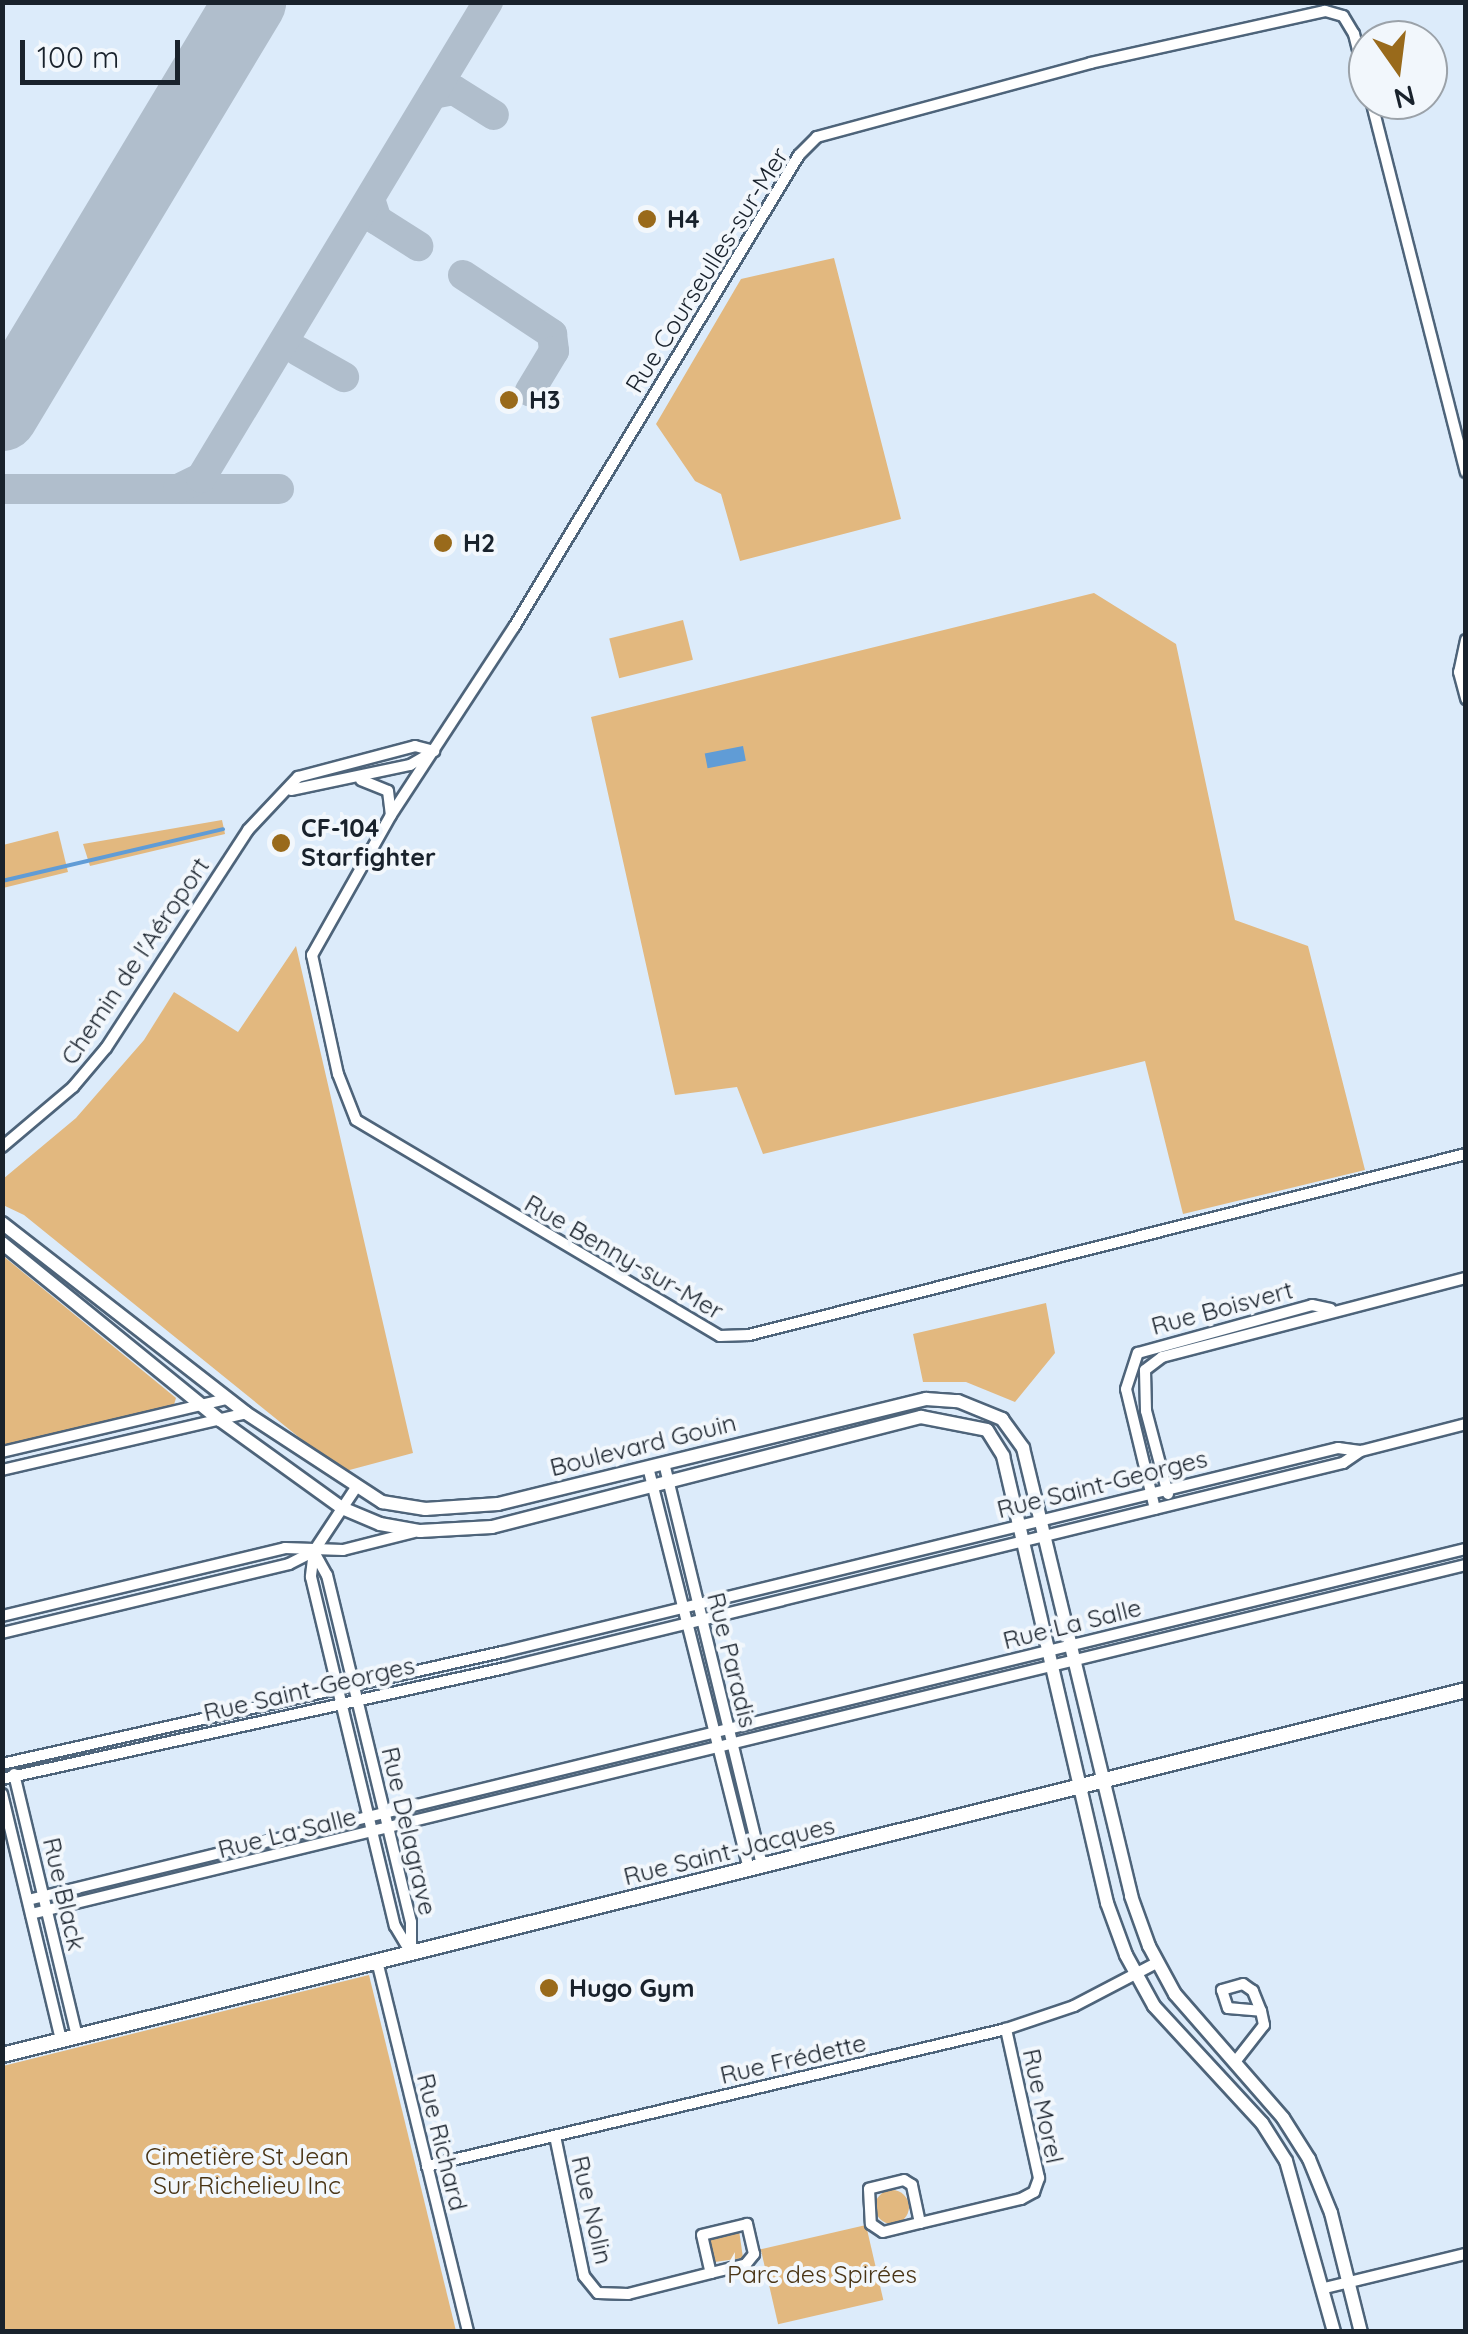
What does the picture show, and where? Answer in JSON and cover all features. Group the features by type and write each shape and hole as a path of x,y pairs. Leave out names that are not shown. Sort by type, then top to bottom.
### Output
{"main road":[{"name":"Rue Saint-Jacques","path":"2,2054 1466,1690"}],"street":[{"name":"Rue Courseulles-sur-Mer","path":"434,751 799,155 818,137 1072,68 1324,11 1343,16 1348,24"},
{"path":"1375,120 1466,472"},
{"path":"1466,640 1459,672 1466,699"},
{"path":"344,782 340,766 416,746 434,751"},
{"path":"292,790 410,765 434,751"},
{"name":"Rue Benny-sur-Mer","path":"434,751 391,815 312,955 349,1110 388,1142 720,1336 749,1336 1466,1154"},
{"name":"Chemin de l'Aéroport","path":"2,1147 73,1087 106,1048 248,830 292,790 298,777 340,766"},
{"path":"356,778 388,791 391,815"},
{"name":"Boulevard Gouin","path":"2,1222 227,1399 355,1490 382,1502 425,1508 498,1504 886,1407 958,1401 985,1408 1012,1428 1042,1519 1074,1643 1131,1896 1175,1994 1235,2062 1300,2147 1334,2228 1361,2332"},
{"name":"Boulevard Gouin","path":"2,1244 220,1420 342,1508 420,1530 502,1524 921,1417 957,1419"},
{"name":"Rue Boisvert","path":"1144,1370 1162,1357 1316,1319 1331,1309 1466,1278"},
{"name":"Rue Boisvert","path":"1155,1509 1126,1388 1132,1364 1151,1345 1312,1305 1331,1309"},
{"name":"Rue Boisvert","path":"1132,1364 1144,1370"},
{"name":"Rue Boisvert","path":"1144,1370 1146,1410 1170,1506"},
{"path":"2,1452 227,1399"},
{"path":"958,1401 957,1419 987,1430 995,1443 1020,1525 1107,1903 1154,2006 1262,2123 1284,2157 1311,2234 1334,2332"},
{"path":"886,1407 892,1425"},
{"path":"2,1470 246,1413"},
{"name":"Rue Saint-Georges","path":"2,1779 341,1700 506,1668 1343,1463 1361,1451 1466,1424"},
{"path":"79,1435 83,1452"},
{"name":"Rue Saint-Georges","path":"7,1763 353,1681 502,1652 1338,1448 1361,1451"},
{"name":"Rue Paradis","path":"664,1463 728,1728 755,1867"},
{"name":"Rue Paradis","path":"648,1467 718,1748 755,1867"},
{"path":"314,1551 355,1490"},
{"path":"498,1504 502,1524"},
{"path":"2,1633 288,1564 314,1551 420,1530"},
{"path":"2,1616 285,1548 314,1551"},
{"name":"Rue La Salle","path":"28,1900 1466,1548"},
{"name":"Rue Delagrave","path":"314,1551 327,1574 357,1697 411,1922 412,1953"},
{"name":"Rue Delagrave","path":"314,1551 311,1576 369,1818 396,1926 412,1953"},
{"name":"Rue La Salle","path":"31,1914 892,1708 1466,1565"},
{"path":"854,1566 858,1581"},
{"path":"1374,1570 1378,1588"},
{"path":"139,1582 143,1598"},
{"path":"1208,1611 1212,1628"},
{"path":"502,1652 506,1668"},
{"path":"889,1690 892,1708"},
{"name":"Rue Saint-Georges","path":"178,1724 181,1738"},
{"name":"Rue Black","path":"7,1763 15,1778 77,2036"},
{"path":"548,1774 551,1790"},
{"name":"Rue Black","path":"2,1794 61,2040"},
{"name":"Rue La Salle","path":"203,1857 207,1873"},
{"path":"113,1880 118,1894"},
{"name":"Rue Richard","path":"377,1961 468,2332"},
{"name":"Rue Frédette","path":"428,2166 1006,2029 1074,2006 1158,1962"},
{"path":"1235,2062 1260,2036 1261,2011"},
{"name":"Rue Morel","path":"920,2223 912,2185 904,2180 869,2189 876,2230 920,2223 1034,2192 1039,2178 1006,2029"},
{"name":"Rue Nolin","path":"556,2136 584,2276 598,2293 628,2294 711,2274 752,2260 747,2224 702,2234 711,2274"},
{"path":"1284,2157 1300,2147"},
{"path":"1311,2234 1334,2228"},
{"path":"1324,2288 1466,2254"}],"green space":[{"path":"834,258 901,519 740,561 721,494 695,481 656,424 741,279"},
{"path":"1094,593 1176,644 1235,920 1308,946 1365,1170 1183,1214 1145,1061 763,1154 737,1087 675,1095 591,717"},
{"path":"683,620 693,660 619,678 609,638"},
{"path":"222,820 225,834 90,866 83,844"},
{"path":"58,831 68,872 3,888 3,845"},
{"path":"296,946 413,1453 342,1472 24,1215 3,1205 3,1179 76,1118 144,1040 174,992 238,1032"},
{"path":"2,1255 176,1398 171,1415 3,1450"},
{"path":"1046,1303 1055,1353 1015,1402 966,1382 923,1382 913,1334"},
{"name":"Cimetière St Jean Sur Richelieu Inc","path":"369,1975 456,2331 3,2331 3,2066"},
{"path":"892,2190 904,2195 909,2207 904,2219 892,2224 880,2219 875,2207 880,2195"},
{"name":"Parc des Spirées","path":"866,2225 883,2300 778,2324 761,2249"},
{"path":"739,2230 743,2258 715,2262 709,2237"}],"water":[{"path":"743,746 746,761 708,768 705,753"}],"waterway":[{"path":"2,881 223,829"}],"taxiway":[{"path":"178,489 201,478 488,2"},
{"path":"433,94 454,90 494,115"},
{"path":"370,199 377,220 418,246"},
{"path":"463,275 552,334 554,351 530,391"},
{"path":"298,351 344,377"},
{"path":"2,489 279,489"}],"runway":[{"path":"2,415 250,2"}],"place":[{"name":"H4","path":"647,219"},
{"name":"H3","path":"509,400"},
{"name":"H2","path":"443,543"},
{"name":"CF-104 Starfighter","path":"281,843"},
{"name":"Hugo Gym","path":"549,1988"}]}
